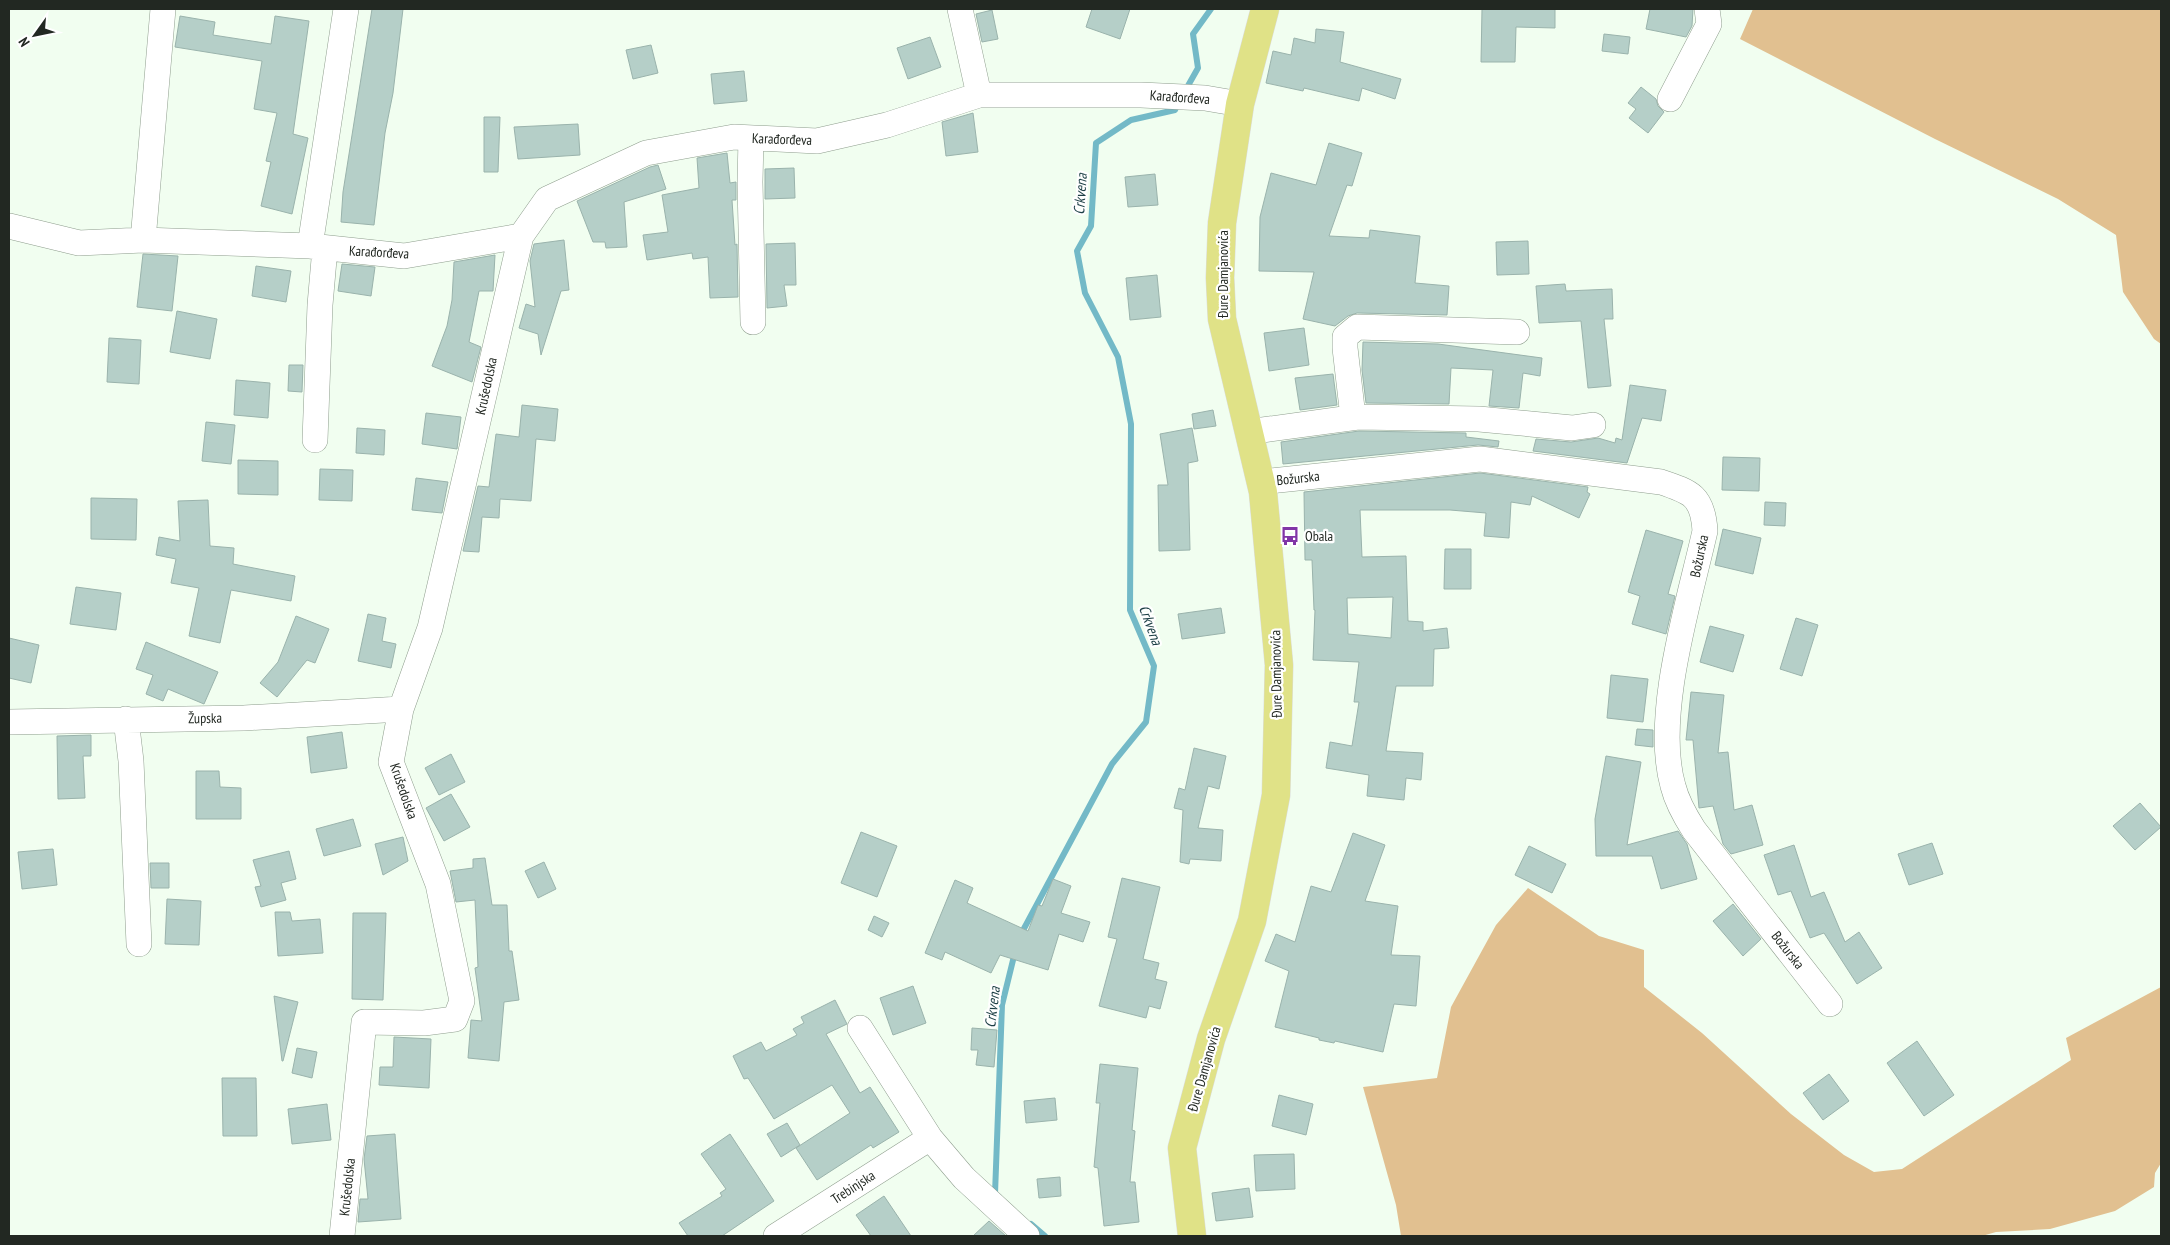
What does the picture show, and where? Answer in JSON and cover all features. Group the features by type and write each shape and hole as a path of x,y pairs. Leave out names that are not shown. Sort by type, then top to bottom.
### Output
{"main road":[{"path":"1240,104 1265,9"},
{"name":"Đure Damjanovića","path":"1192,1236 1182,1148 1211,1039 1252,921 1276,795 1279,665 1260,482 1222,319 1220,278 1222,223 1240,104"}],"street":[{"path":"143,240 163,9"},
{"path":"315,440 320,305 317,247 346,9"},
{"path":"960,9 979,95"},
{"path":"1670,99 1709,24 1707,9"},
{"name":"Karađorđeva","path":"9,226 79,242 143,240 317,247 404,256 521,236 547,199 646,153 734,137 817,141 887,125 979,95 1141,95 1205,98 1240,104"},
{"path":"751,138 753,322"},
{"name":"Krušedolska","path":"342,1236 364,1022 424,1022 455,1019 462,1001 438,884 391,762 401,709 430,628 521,236"},
{"path":"1352,417 1345,337 1357,327 1517,332"},
{"path":"1248,432 1352,417 1479,419 1572,428 1593,425"},
{"name":"Božurska","path":"1260,482 1480,459 1661,482 1686,490 1694,496 1704,516 1705,531 1672,676 1668,754 1672,785 1679,805 1694,830 1830,1004"},
{"name":"Župska","path":"9,722 244,718 401,709"},
{"path":"126,719 131,761 140,944"},
{"path":"860,1028 930,1138 964,1178 1027,1236"},
{"name":"Trebinjska","path":"776,1236 930,1138"}],"shaded area":[{"path":"1753,9 2161,9 2161,344 2154,339 2123,292 2116,235 2058,199 1935,139 1740,39"},
{"path":"1528,888 1599,936 1644,950 1644,987 1702,1033 1791,1114 1844,1155 1874,1172 1902,1169 2071,1060 2066,1038 2161,987 2161,1163 2155,1173 2154,1187 2115,1211 2050,1229 1996,1232 1982,1236 1401,1236 1396,1205 1363,1087 1437,1078 1451,1007 1496,925"}],"building":[{"path":"372,9 403,9 374,225 341,222 343,192"},
{"path":"1092,9 1130,9 1120,39 1086,27"},
{"path":"1482,9 1555,9 1555,28 1516,27 1515,62 1481,62"},
{"path":"1650,9 1693,9 1692,26 1686,37 1646,29"},
{"path":"992,10 998,39 982,42 976,14"},
{"path":"180,16 215,22 213,35 271,44 275,16 309,21 293,134 308,138 292,214 261,206 271,162 266,161 277,113 254,109 262,61 175,47"},
{"path":"1316,29 1344,32 1340,62 1401,79 1395,99 1362,88 1359,101 1304,88 1303,91 1266,83 1273,51 1291,55 1294,38 1315,43"},
{"path":"1604,34 1630,37 1628,54 1602,51"},
{"path":"930,37 941,67 908,79 897,48"},
{"path":"651,45 658,73 633,79 626,50"},
{"path":"744,71 747,101 714,104 711,74"},
{"path":"1641,87 1656,99 1658,106 1664,112 1648,133 1629,118 1636,109 1628,103"},
{"path":"973,113 978,152 946,156 942,122"},
{"path":"484,117 500,117 498,172 484,172"},
{"path":"578,124 580,155 518,159 514,127"},
{"path":"1329,143 1362,153 1352,186 1347,185 1329,236 1369,238 1370,230 1420,236 1415,283 1449,286 1447,315 1357,313 1348,316 1335,326 1303,319 1314,272 1259,271 1260,217 1271,173 1316,185"},
{"path":"727,153 730,183 736,182 736,200 732,200 735,245 737,244 738,297 710,298 708,257 693,259 692,253 647,260 643,235 668,232 662,195 699,188 697,158"},
{"path":"658,165 666,189 624,202 627,247 606,248 605,242 593,242 577,201"},
{"path":"794,168 795,198 765,199 765,169"},
{"path":"1155,174 1158,205 1128,207 1125,177"},
{"path":"564,240 569,290 561,291 541,355 538,334 519,328 526,304 535,307 530,261 534,244"},
{"path":"1528,241 1529,274 1497,275 1496,242"},
{"path":"795,243 796,285 784,285 787,306 767,308 766,244"},
{"path":"143,254 178,256 172,311 137,307"},
{"path":"495,255 493,291 479,291 469,342 481,347 472,382 432,366 447,326 452,300 454,262"},
{"path":"342,264 375,267 371,296 338,291"},
{"path":"256,266 291,271 286,302 252,296"},
{"path":"1157,275 1161,317 1130,320 1126,278"},
{"path":"1565,284 1566,291 1612,289 1613,319 1604,319 1611,386 1588,388 1581,321 1539,323 1536,286"},
{"path":"177,311 217,319 210,359 170,352"},
{"path":"1304,328 1309,365 1269,371 1264,333"},
{"path":"109,338 141,340 139,384 107,382"},
{"path":"1363,342 1438,344 1542,358 1540,376 1523,373 1519,408 1489,406 1493,370 1451,368 1449,404 1366,403 1362,370"},
{"path":"289,365 303,365 302,392 288,391"},
{"path":"1333,374 1337,405 1300,410 1295,378"},
{"path":"236,380 270,383 268,418 234,415"},
{"path":"1630,385 1666,390 1661,421 1642,418 1627,463 1533,451 1536,439 1571,442 1598,438 1615,443 1616,438 1622,440"},
{"path":"522,405 558,409 555,441 536,439 531,501 500,499 499,518 482,517 479,552 463,551 478,486 489,487 496,434 519,437"},
{"path":"1213,410 1216,426 1194,429 1192,414"},
{"path":"426,413 461,417 457,449 422,444"},
{"path":"206,422 235,425 231,464 202,461"},
{"path":"357,428 385,430 384,455 356,453"},
{"path":"1192,428 1198,461 1188,463 1190,550 1159,551 1158,485 1168,485 1160,434"},
{"path":"1359,431 1466,433 1466,437 1499,441 1498,447 1478,445 1283,464 1281,442"},
{"path":"1723,457 1760,458 1759,491 1722,490"},
{"path":"238,460 278,461 278,495 238,494"},
{"path":"320,469 353,470 352,501 319,500"},
{"path":"1480,473 1588,487 1587,492 1590,494 1579,518 1532,496 1530,505 1511,502 1509,538 1484,536 1486,513 1450,510 1360,510 1362,557 1406,556 1408,621 1423,622 1423,631 1447,628 1449,648 1434,649 1433,686 1396,686 1386,751 1423,753 1421,780 1406,778 1404,800 1367,796 1369,775 1326,768 1330,742 1352,746 1359,702 1354,702 1359,662 1313,660 1315,610 1312,560 1305,560 1304,492","holes":["1393,597 1391,638 1348,634 1347,598"]},
{"path":"416,478 448,482 442,513 412,510"},
{"path":"91,498 137,499 136,540 91,539"},
{"path":"208,500 210,546 234,548 233,564 295,576 291,601 231,590 220,643 189,636 199,588 171,583 176,559 156,555 159,537 180,541 178,501"},
{"path":"1765,502 1786,503 1785,526 1764,525"},
{"path":"1723,529 1761,538 1753,574 1715,565"},
{"path":"1646,530 1683,541 1668,594 1675,596 1666,634 1632,624 1640,596 1628,592"},
{"path":"1445,549 1471,549 1471,589 1444,589"},
{"path":"76,587 121,593 116,630 70,624"},
{"path":"1221,608 1225,633 1182,639 1178,614"},
{"path":"368,614 386,618 382,641 396,644 391,668 358,661"},
{"path":"296,616 329,629 315,663 307,660 277,697 260,683 278,662"},
{"path":"1796,618 1818,625 1802,676 1780,669"},
{"path":"1710,626 1744,635 1733,672 1700,662"},
{"path":"9,638 39,645 31,683 9,678"},
{"path":"146,642 218,672 204,704 168,689 163,701 146,694 153,675 136,669"},
{"path":"1611,675 1648,679 1643,722 1607,718"},
{"path":"1691,692 1724,695 1718,753 1728,752 1734,810 1752,805 1763,845 1731,854 1723,844 1713,806 1699,808 1693,740 1686,740"},
{"path":"1637,729 1653,730 1653,747 1635,745"},
{"path":"342,732 347,768 311,773 307,737"},
{"path":"91,735 91,756 83,756 85,798 58,799 57,736"},
{"path":"1194,748 1226,756 1219,789 1208,786 1198,828 1223,830 1221,861 1190,859 1189,864 1180,862 1183,810 1174,808 1179,788 1185,790"},
{"path":"451,754 465,782 439,795 425,768"},
{"path":"1606,756 1641,762 1627,845 1678,831 1687,844 1697,879 1661,889 1652,856 1596,856 1595,819"},
{"path":"196,771 219,771 220,787 241,788 241,819 196,819"},
{"path":"451,794 470,827 444,841 426,808"},
{"path":"2140,803 2161,827 2135,850 2113,826"},
{"path":"353,819 361,846 324,856 316,829"},
{"path":"861,832 897,846 877,897 841,883"},
{"path":"1353,833 1385,845 1365,901 1398,906 1391,955 1420,956 1416,1006 1394,1004 1383,1052 1335,1041 1334,1043 1319,1040 1319,1038 1275,1027 1289,971 1265,961 1276,934 1295,942 1311,886 1331,892"},
{"path":"403,837 408,861 383,875 375,844"},
{"path":"1932,843 1943,874 1909,885 1898,854"},
{"path":"1794,845 1811,897 1824,892 1845,942 1859,932 1882,968 1857,984 1824,933 1810,938 1791,891 1778,895 1764,855"},
{"path":"1529,846 1566,864 1552,893 1515,875"},
{"path":"53,849 57,885 22,889 18,852"},
{"path":"289,851 296,879 281,883 286,900 261,907 255,887 261,886 253,860"},
{"path":"485,858 492,905 507,905 509,951 512,951 519,1000 504,1002 499,1061 468,1058 471,1020 482,1021 475,968 478,967 475,900 456,902 450,871 473,868 473,859"},
{"path":"544,862 556,889 538,898 525,871"},
{"path":"150,863 169,863 169,888 151,888"},
{"path":"1122,878 1160,887 1143,959 1159,963 1155,979 1167,982 1160,1009 1149,1006 1146,1018 1099,1006 1117,939 1108,937"},
{"path":"1053,879 1071,886 1061,913 1090,922 1083,942 1059,934 1048,970 1000,955 991,973 945,952 942,960 925,953 955,880 973,888 967,903 1028,931 1038,905 1042,906"},
{"path":"167,899 201,901 199,945 165,944"},
{"path":"1733,904 1761,939 1743,956 1713,921"},
{"path":"275,912 290,912 292,921 320,919 323,953 278,956"},
{"path":"353,913 386,913 383,1000 352,999"},
{"path":"874,916 889,923 882,937 868,930"},
{"path":"913,986 926,1023 893,1035 880,998"},
{"path":"274,996 298,1002 283,1061 282,1061"},
{"path":"835,1000 847,1024 826,1034 860,1093 870,1087 899,1132 873,1148 871,1145 817,1180 796,1148 850,1113 832,1085 774,1119 748,1078 744,1079 733,1056 761,1042 766,1051 797,1035 793,1029 804,1023 801,1017"},
{"path":"972,1028 997,1030 994,1067 976,1065 978,1050 971,1050"},
{"path":"394,1037 431,1039 429,1088 379,1085 380,1067 393,1067"},
{"path":"1917,1041 1954,1095 1924,1116 1887,1063"},
{"path":"297,1048 317,1052 312,1078 292,1073"},
{"path":"1100,1064 1138,1068 1132,1130 1135,1131 1130,1182 1135,1182 1139,1222 1104,1226 1098,1168 1094,1167 1100,1103 1096,1103"},
{"path":"1829,1074 1849,1101 1823,1120 1803,1093"},
{"path":"222,1078 256,1078 257,1136 223,1136"},
{"path":"1279,1095 1313,1104 1306,1135 1272,1126"},
{"path":"1055,1098 1057,1120 1026,1123 1024,1101"},
{"path":"327,1104 331,1140 292,1144 288,1109"},
{"path":"787,1123 800,1145 781,1157 767,1134"},
{"path":"395,1134 401,1219 358,1222 360,1199 368,1199 364,1159 367,1136"},
{"path":"730,1134 774,1201 722,1236 688,1236 679,1223 722,1196 720,1193 726,1189 701,1154"},
{"path":"1294,1154 1295,1189 1256,1191 1254,1155"},
{"path":"1060,1177 1061,1196 1039,1198 1037,1179"},
{"path":"1249,1188 1253,1217 1216,1221 1212,1193"},
{"path":"884,1196 911,1236 871,1236 856,1215"},
{"path":"989,1221 1006,1236 973,1236"}],"waterway":[{"name":"Crkvena","path":"1185,91 1198,68 1193,34 1211,9"},
{"name":"Crkvena","path":"1020,936 1112,764 1146,722 1154,666 1130,610 1131,424 1118,357 1085,293 1077,251 1091,226 1096,143 1131,120 1175,110 1179,101"},
{"name":"Crkvena","path":"999,1197 995,1194 1002,1005 1015,952"},
{"name":"Crkvena","path":"1031,1224 1045,1236"}],"place":[{"name":"Obala","path":"1290,536"}]}
